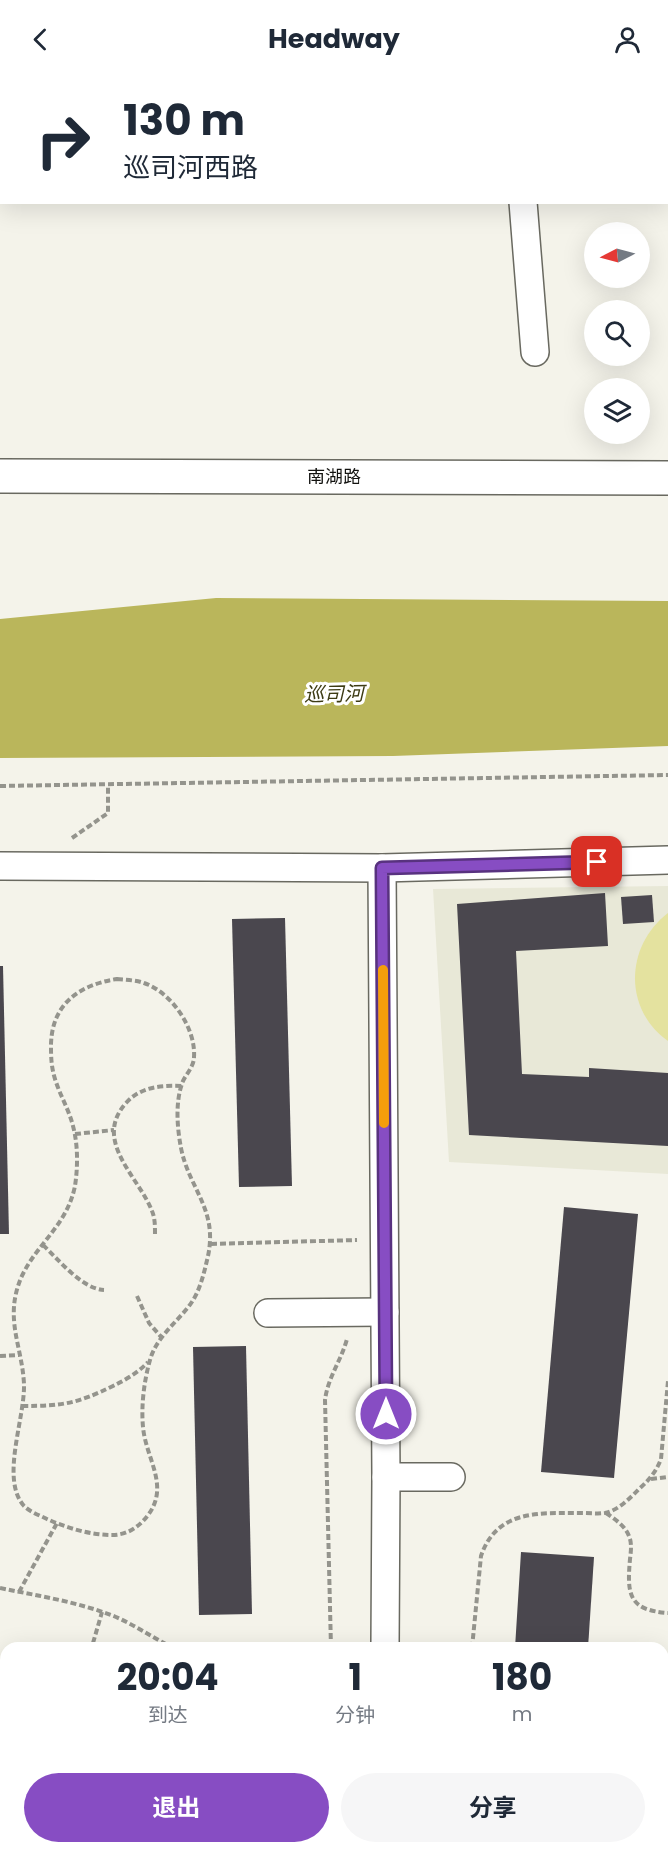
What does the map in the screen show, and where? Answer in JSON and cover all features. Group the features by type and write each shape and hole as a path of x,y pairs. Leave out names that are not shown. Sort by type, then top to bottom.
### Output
{"main road":[{"name":"南湖路","path":"0,476 668,478"}],"street":[{"path":"523,204 536,352"},
{"path":"0,866 382,868 668,861"},
{"path":"382,868 385,1642"},
{"path":"268,1313 385,1312"},
{"path":"386,1477 451,1477"}],"path":[{"path":"0,786 668,775"},
{"path":"70,840 108,813 108,785"},
{"path":"117,979 145,983 159,991 177,1009 189,1029 194,1052 193,1063 182,1086 178,1118 180,1146 184,1162 208,1216 211,1234 202,1280 193,1301 154,1348 150,1360 143,1402 143,1431 154,1468 158,1492 149,1513 134,1529 116,1535 94,1534 57,1523 23,1505 15,1497 10,1480 13,1435 22,1406 24,1386 13,1310 21,1280 30,1261 61,1221 74,1190 77,1153 75,1134 53,1072 51,1040 53,1026 62,1008 75,994 88,986 117,979"},
{"path":"155,1234 155,1220 151,1208 120,1157 114,1130 115,1120 130,1099 139,1093 155,1087 182,1086"},
{"path":"75,1134 114,1130"},
{"path":"210,1244 357,1240 357,1249"},
{"path":"44,1245 84,1282 96,1289 104,1290"},
{"path":"137,1296 149,1323 162,1338"},
{"path":"331,1642 325,1400 327,1385 347,1341 354,1312"},
{"path":"0,1356 19,1355"},
{"path":"22,1406 54,1406 80,1401 122,1382 150,1360"},
{"path":"473,1642 481,1556 492,1534 511,1521 532,1514 606,1513 625,1502 650,1479 661,1459 668,1381"},
{"path":"650,1479 668,1477"},
{"path":"606,1513 615,1519 629,1536 631,1544 628,1588 631,1595 641,1606 650,1611 668,1613"},
{"path":"19,1592 57,1523"},
{"path":"0,1588 102,1612 135,1626 163,1642"},
{"path":"93,1642 102,1612"}],"shaded area":[{"path":"668,886 668,1174 449,1162 433,889"},
{"path":"668,913 668,1041 653,1028 643,1012 637,995 635,977 637,960 644,942 654,927"}],"water":[{"name":"巡司河","path":"216,598 668,601 668,746 393,756 0,758 0,619"}],"building":[{"path":"605,893 608,946 516,951 522,1074 589,1077 589,1068 668,1073 668,1146 469,1135 457,904"},
{"path":"652,895 654,922 623,924 621,897"},
{"path":"285,918 292,1186 239,1187 232,919"},
{"path":"0,966 3,966 9,1234 0,1234"},
{"path":"564,1207 638,1214 614,1478 541,1472"},
{"path":"246,1346 252,1614 199,1615 193,1347"},
{"path":"521,1552 594,1557 588,1642 515,1642"}],"slow traffic":[{"path":"383,970 384,1123"}],"route":[{"path":"386,1414 382,868 597,862"}]}
